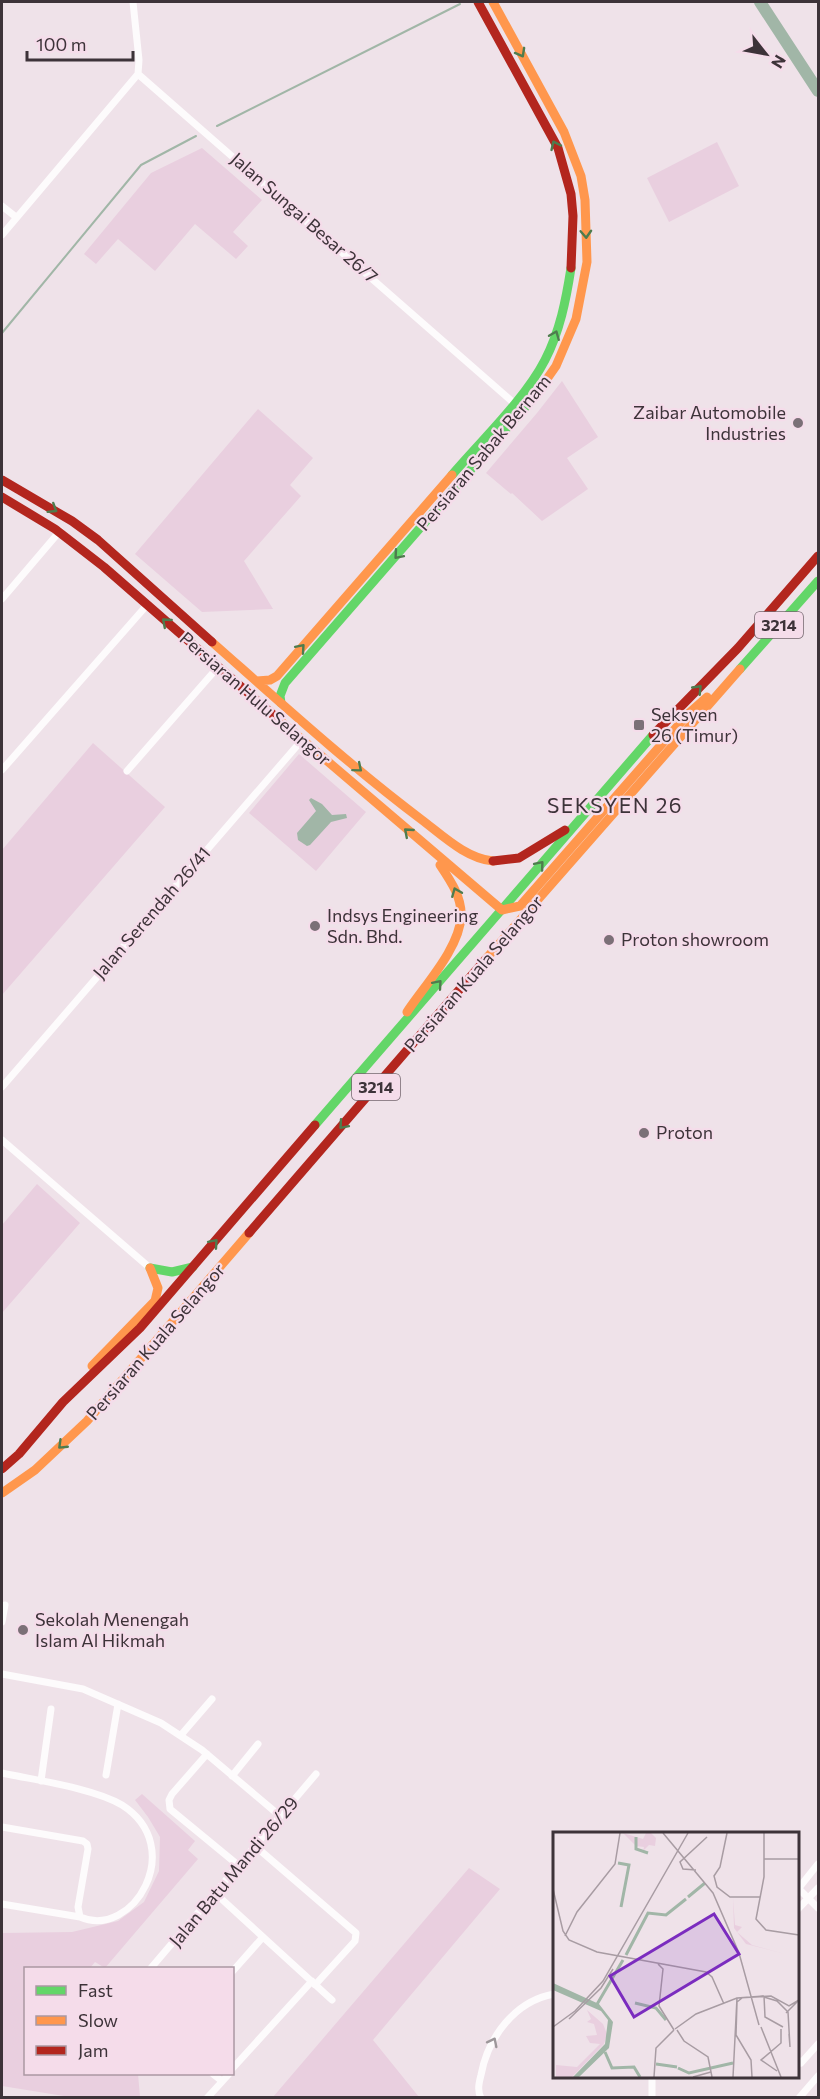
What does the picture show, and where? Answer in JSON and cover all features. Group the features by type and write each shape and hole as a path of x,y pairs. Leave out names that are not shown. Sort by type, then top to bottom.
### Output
{"main road":[{"name":"Persiaran Sabak Bernam","path":"256,681 264,682 276,676 514,403 545,360 565,309 572,262 573,216 571,194 558,148 478,2"},
{"name":"Persiaran Sabak Bernam","path":"281,703 285,683 523,411 556,366 576,320 587,262 585,200 580,176 564,132 493,2"},
{"path":"572,262 587,262"},
{"name":"Persiaran Hulu Selangor","path":"2,480 72,521 98,540 387,794 458,847 484,860 500,861 519,858 576,823"},
{"name":"Persiaran Hulu Selangor","path":"2,497 26,509 85,550 432,853 502,910"},
{"name":"Persiaran Kuala Selangor","path":"2,1469 19,1454 63,1402 140,1328 656,732 738,648 819,556"},
{"name":"Persiaran Kuala Selangor","path":"2,1493 35,1470 87,1421 739,668 819,581"},
{"path":"502,910 520,906 689,713 739,668"},
{"path":"380,1052 455,940 462,917 459,897 449,876 432,853"},
{"path":"150,1268 168,1273 194,1267"},
{"path":"63,1402 102,1354 155,1301 159,1293 158,1286 150,1268"}],"street":[{"path":"2,235 138,74 139,60 133,2"},
{"name":"Jalan Sungai Besar 26/7","path":"138,74 523,411"},
{"path":"2,206 16,217"},
{"path":"2,599 60,531"},
{"path":"2,770 147,605"},
{"path":"127,771 218,667"},
{"name":"Jalan Serendah 26/41","path":"2,1087 302,740"},
{"path":"2,1140 150,1268"},
{"path":"2,1622 5,1605"},
{"path":"2,1674 84,1689 161,1723 207,1754 280,1816"},
{"path":"181,1735 212,1699"},
{"path":"106,1774 117,1704"},
{"path":"41,1781 51,1709"},
{"path":"232,1776 258,1744"},
{"path":"207,1754 172,1794 169,1800 170,1809 238,1865"},
{"path":"2,1773 87,1792 120,1804 139,1818 149,1833 153,1865 150,1877 136,1900 125,1911 112,1918 91,1922 80,1917 2,1904"},
{"name":"Jalan Batu Mandi 26/29","path":"152,1967 316,1774"},
{"path":"2,1827 83,1841 87,1844 78,1907 80,1917"},
{"path":"234,2067 355,1941 356,1933 255,1846"},
{"path":"799,1887 819,1864"},
{"path":"799,1908 819,1888"},
{"path":"799,1889 819,1908"},
{"path":"215,1893 332,2000"},
{"path":"234,1969 263,1937"},
{"path":"481,2097 479,2084 484,2060 496,2034 519,2009 537,1998 553,1994"},
{"path":"799,2061 801,2063 819,2043"},
{"path":"215,2075 222,2081"},
{"path":"207,2097 227,2075"},
{"path":"800,2097 819,2076"},
{"path":"652,2078 652,2097"}],"shaded area":[{"path":"717,142 739,186 669,222 647,178"},
{"path":"202,148 262,200 233,232 248,246 236,259 195,224 155,271 118,239 96,264 84,254 151,173"},
{"path":"562,381 598,437 567,458 588,489 542,521 486,473"},
{"path":"258,409 313,458 290,485 301,496 244,561 273,609 202,612 135,554"},
{"path":"93,743 165,807 2,995 2,850"},
{"path":"299,754 366,812 316,871 249,813"},
{"path":"311,798 322,804 332,815 346,814 347,818 331,822 307,846 298,840 297,833 316,811 309,800"},
{"path":"37,1184 80,1223 2,1313 2,1225"},
{"path":"142,1794 195,1841 188,1850 198,1859 106,1967 95,1962 91,1967 24,1967 24,2075 138,2075 140,2097 70,2097 2,2086 2,1933 72,1932 118,1921 144,1902 159,1871 160,1837 135,1800"},
{"path":"469,1868 500,1889 373,2040 419,2097 273,2097"}],"waterway":[{"path":"760,2 818,91"},
{"path":"217,126 460,4"},
{"path":"2,333 141,165 196,136"}],"traffic: fast":[{"path":"452,475 514,405 545,360 562,315 571,268"},
{"path":"281,703 280,696 285,683 535,396"},
{"path":"740,669 818,581"},
{"path":"315,1125 653,735"},
{"path":"150,1268 172,1272 193,1267"}],"traffic: slow":[{"path":"493,2 564,132 581,176 585,200 587,262 576,319 556,366 535,396"},
{"path":"257,681 270,680 277,676 452,475"},
{"path":"212,642 368,778 456,846 474,856 493,861"},
{"path":"485,960 740,669"},
{"path":"502,910 520,906 689,713 707,697"},
{"path":"278,719 502,910"},
{"path":"407,1012 448,954 459,928 460,902 440,865"},
{"path":"2,1493 35,1470 87,1421 249,1233"},
{"path":"92,1366 155,1301 158,1288 150,1268"}],"traffic: jam":[{"path":"478,2 558,148 571,194 573,216 571,268"},
{"path":"2,480 72,521 98,540 212,642"},
{"path":"2,497 55,529 104,567 278,719"},
{"path":"653,735 738,648 818,556"},
{"path":"493,861 519,858 565,830"},
{"path":"249,1233 485,960"},
{"path":"2,1469 19,1454 63,1402 140,1328 315,1125"}],"place":[{"name":"Zaibar Automobile Industries","path":"798,423"},
{"name":"Seksyen 26 (Timur)","path":"639,725"},
{"name":"Indsys Engineering Sdn. Bhd.","path":"315,926"},
{"name":"Proton showroom","path":"609,940"},
{"name":"Proton","path":"644,1133"},
{"name":"Sekolah Menengah Islam Al Hikmah","path":"23,1630"}],"district":[{"name":"SEKSYEN 26","path":"615,806"}]}
